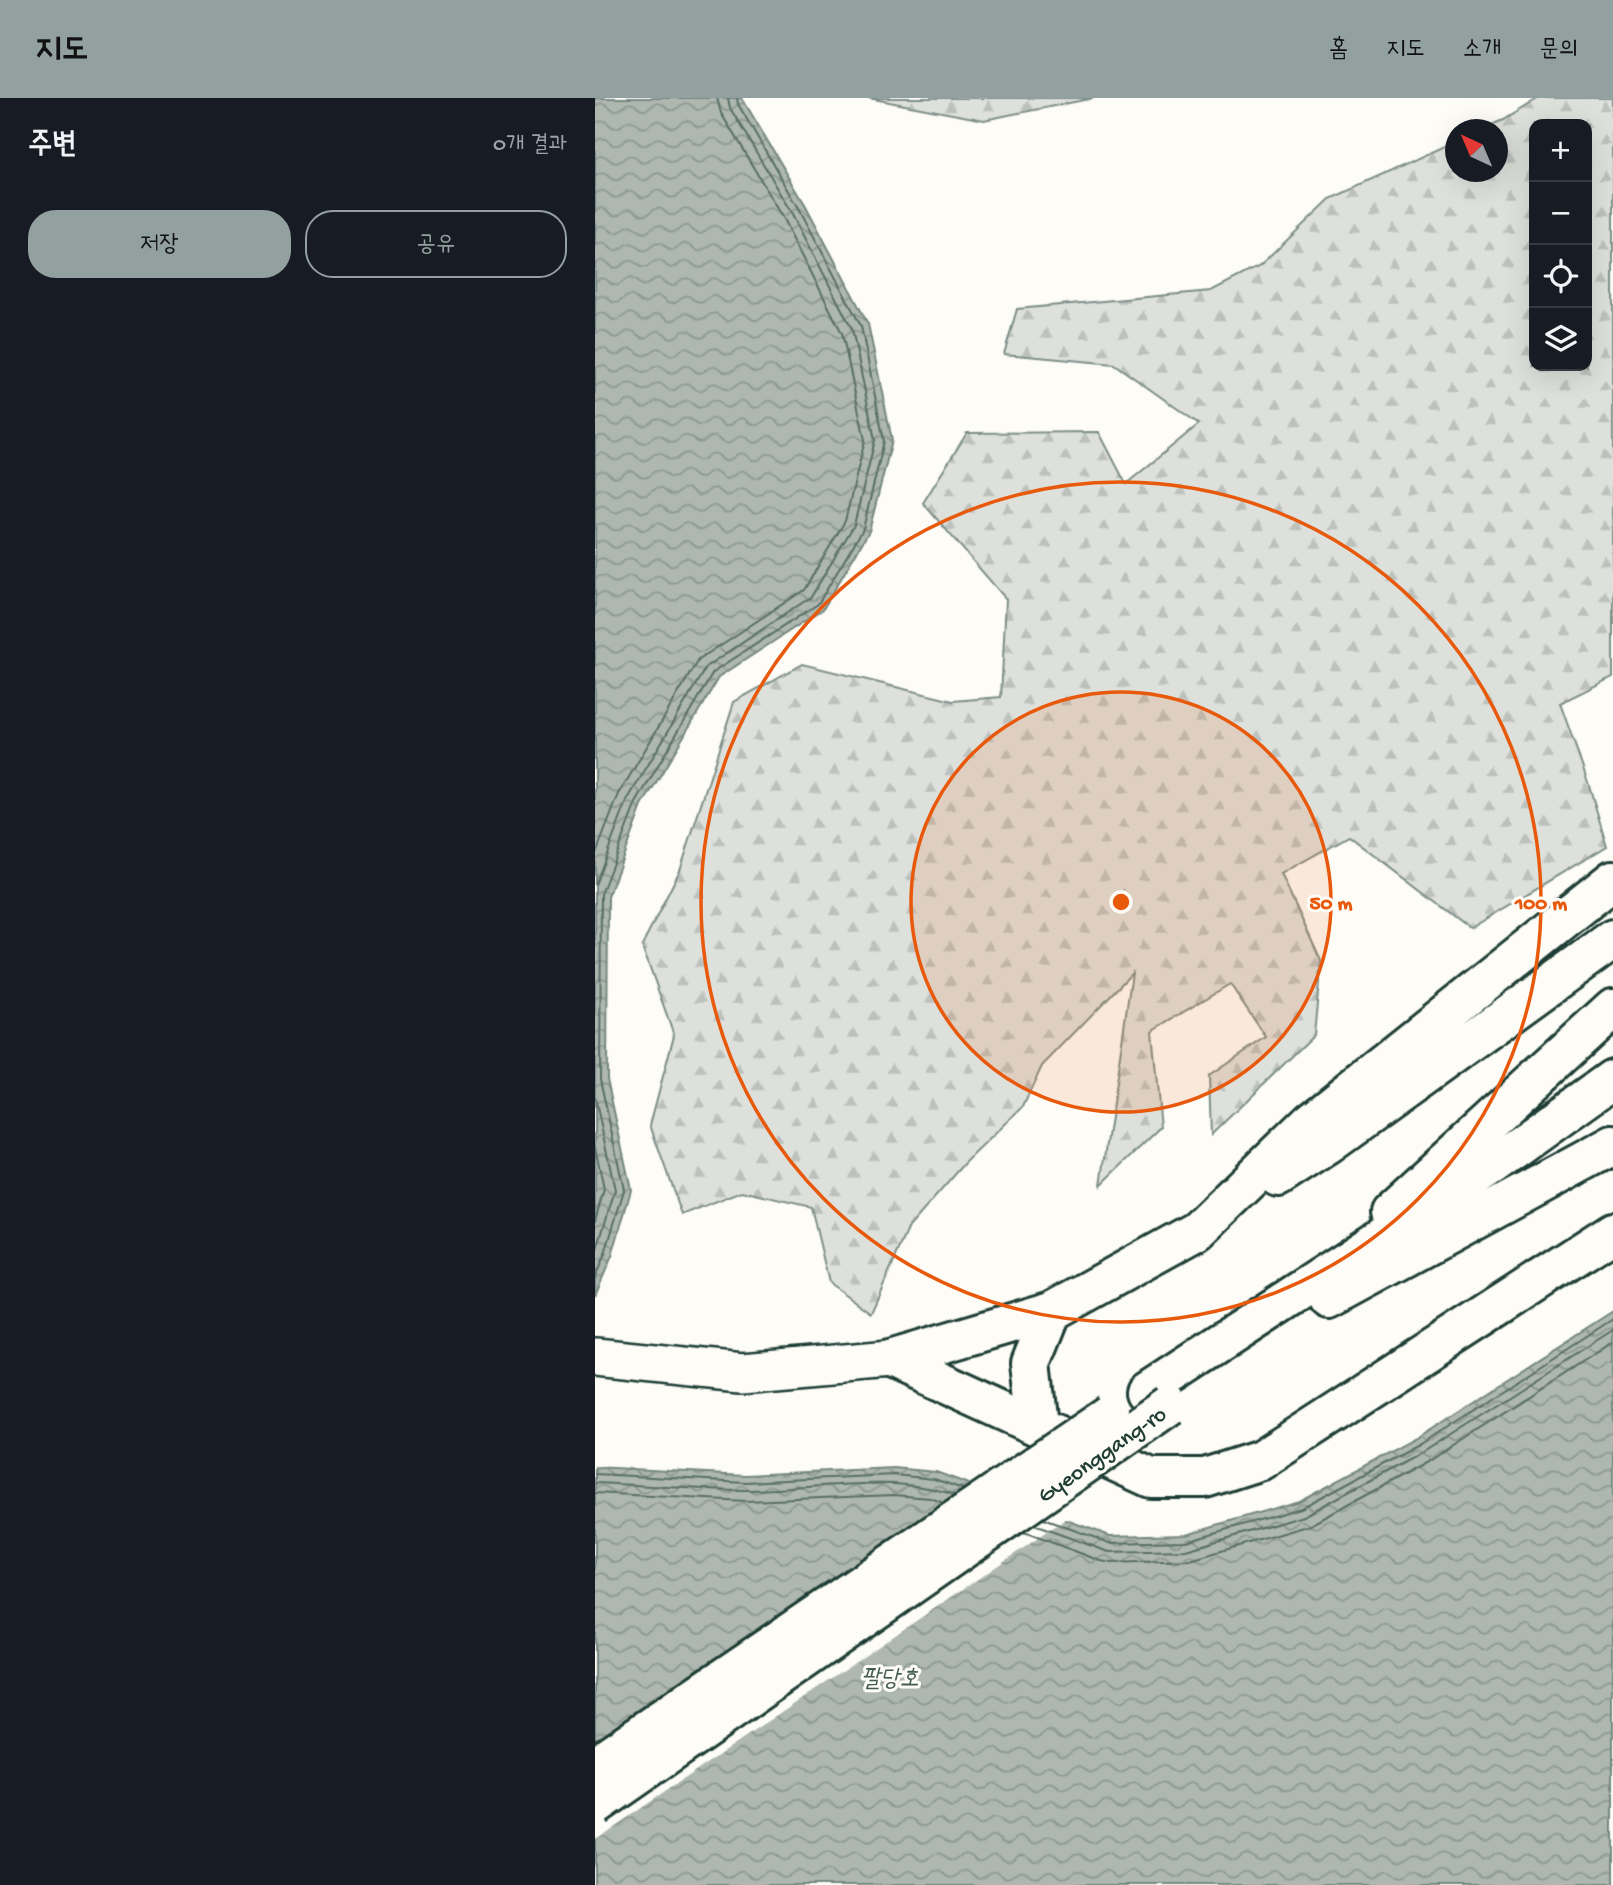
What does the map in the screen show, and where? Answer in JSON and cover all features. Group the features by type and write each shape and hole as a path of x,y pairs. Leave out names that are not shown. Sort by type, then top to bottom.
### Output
{"highway":[{"path":"1197,1231 1311,1121 1613,880"},
{"path":"890,1359 1052,1311 1197,1231 1329,1144 1613,939"},
{"path":"1329,1286 1413,1188 1613,1008"},
{"name":"Gyeonggang-ro","path":"1329,1286 1613,1079"},
{"name":"Gyeonggang-ro","path":"595,1765 930,1535 1158,1398 1329,1286 1613,1110"},
{"path":"1329,1286 1613,1145"},
{"path":"890,1359 1151,1478 1205,1478 1261,1460 1613,1232"},
{"path":"1038,1426 1031,1363 1052,1311"},
{"name":"Gyeonggang-ro","path":"595,1805 1158,1398"}],"street":[{"path":"597,1370 743,1372 890,1359"}],"green space":[{"path":"868,98 1094,98 984,120"},
{"path":"1539,98 1613,98 1613,677 1560,703 1607,846 1470,928 1349,836 1281,874 1321,961 1314,1035 1211,1135 1209,1076 1266,1037 1230,984 1152,1031 1161,1127 1101,1185 1132,973 1042,1066 1023,1107 966,1162 909,1227 871,1313 829,1283 811,1207 742,1191 682,1215 650,1125 674,1035 642,945 680,870 734,702 802,664 953,701 1001,697 1006,599 923,503 967,433 1099,432 1126,484 1199,424 1114,364 1004,354 1017,309 1211,291 1260,266 1330,199 1445,147 1445,182 1508,182 1508,119 1505,119"}],"water":[{"path":"595,98 742,98 806,206 868,324 892,440 869,531 823,609 719,677 642,806 608,897 607,1079 631,1190 612,1256 595,1295"},
{"name":"팔당호","path":"1613,1311 1613,1885 595,1885 595,1467 745,1475 894,1468 936,1472 1110,1536 1186,1534 1299,1501 1416,1438"}],"pier":[{"path":"976,1483 1069,1517 595,1839 595,1741"}]}
